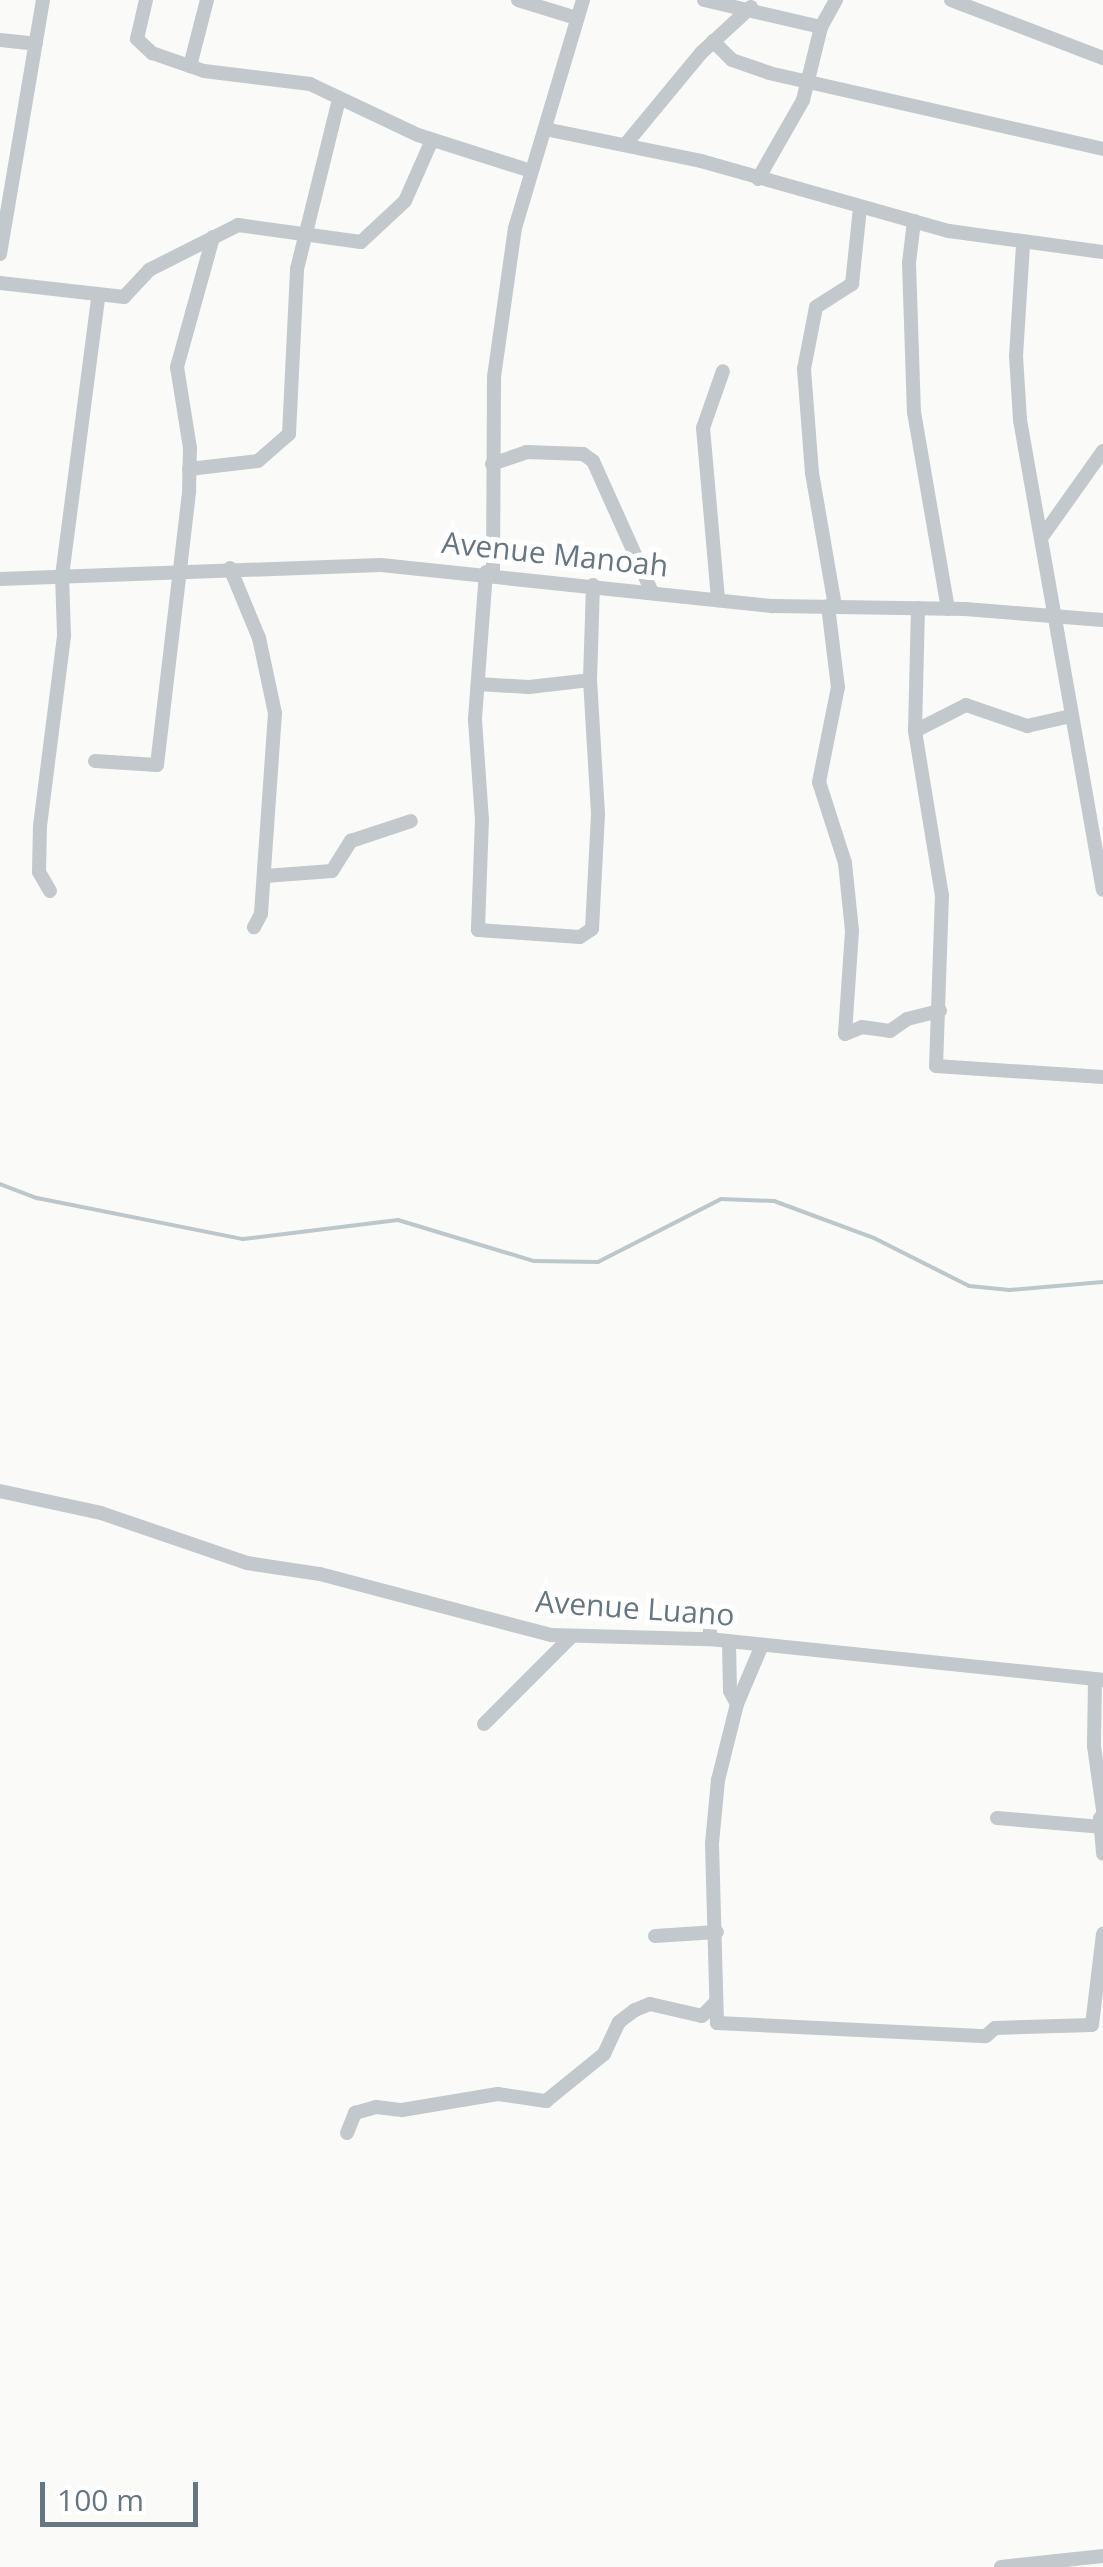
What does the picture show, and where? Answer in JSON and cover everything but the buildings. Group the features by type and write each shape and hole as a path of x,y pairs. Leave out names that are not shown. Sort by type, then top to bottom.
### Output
{"street":[{"path":"0,254 6,178 43,0"},
{"path":"146,0 139,44 190,66 301,81 432,140 532,171"},
{"path":"190,66 207,0"},
{"path":"518,0 576,18"},
{"path":"583,0 532,171 505,291 492,464 489,573 478,684 482,818 474,926 580,937 594,922 598,814 590,680 593,585"},
{"path":"704,0 751,7 821,27"},
{"path":"758,180 808,84 821,27 836,0"},
{"path":"951,0 1103,58"},
{"path":"625,145 714,40 751,7"},
{"path":"0,40 36,44"},
{"path":"714,40 741,65 808,84 1103,149"},
{"path":"189,469 258,461 289,434 294,284 339,99"},
{"path":"544,129 625,145 914,222 1023,245 1103,252"},
{"path":"0,283 98,298 124,297 150,270 238,225 354,242 373,234 405,201 432,140"},
{"path":"860,208 852,284 816,307 804,370 812,473 832,606 838,687 819,782 846,863 852,931 844,1034 862,1026 890,1031 907,1018 940,1011"},
{"path":"914,222 909,263 914,412 948,609"},
{"path":"95,761 156,768 171,618 183,571 189,469 177,368 214,237"},
{"path":"1023,245 1019,405 1103,890"},
{"path":"50,892 39,872 40,826 64,635 62,576 98,298"},
{"path":"718,599 704,428 723,371"},
{"path":"1044,534 1103,451"},
{"path":"492,464 526,452 583,454 593,461 652,592"},
{"name":"Avenue Manoah","path":"0,579 381,565 718,599 1103,620"},
{"path":"230,568 259,638 274,702 265,876 254,927"},
{"path":"918,608 916,732 942,895 940,1068 1103,1077"},
{"path":"478,684 529,687 590,680"},
{"path":"916,732 966,705 1026,726 1071,716"},
{"path":"265,876 332,871 351,841 411,822"},
{"name":"Avenue Luano","path":"0,1491 101,1513 247,1563 320,1574 412,1602 572,1636 709,1639 1099,1680"},
{"path":"709,1639 712,1616"},
{"path":"484,1724 572,1636"},
{"path":"729,1643 730,1692 737,1704"},
{"path":"762,1645 737,1704 713,1829 717,2024 986,2036 995,2028 1092,2025 1103,1934"},
{"path":"1099,1680 1103,1854"},
{"path":"998,1818 1100,1826"},
{"path":"655,1936 717,1932"},
{"path":"347,2134 355,2113 376,2107 402,2110 498,2094 546,2100 604,2054 619,2022 635,2010 650,2004 702,2016 716,2003"},
{"path":"1001,2567 1103,2556"}],"waterway":[{"path":"0,1184 37,1198 243,1239 398,1220 534,1261 598,1262 721,1199 774,1201 874,1238 969,1286 1010,1290 1103,1282"}]}
